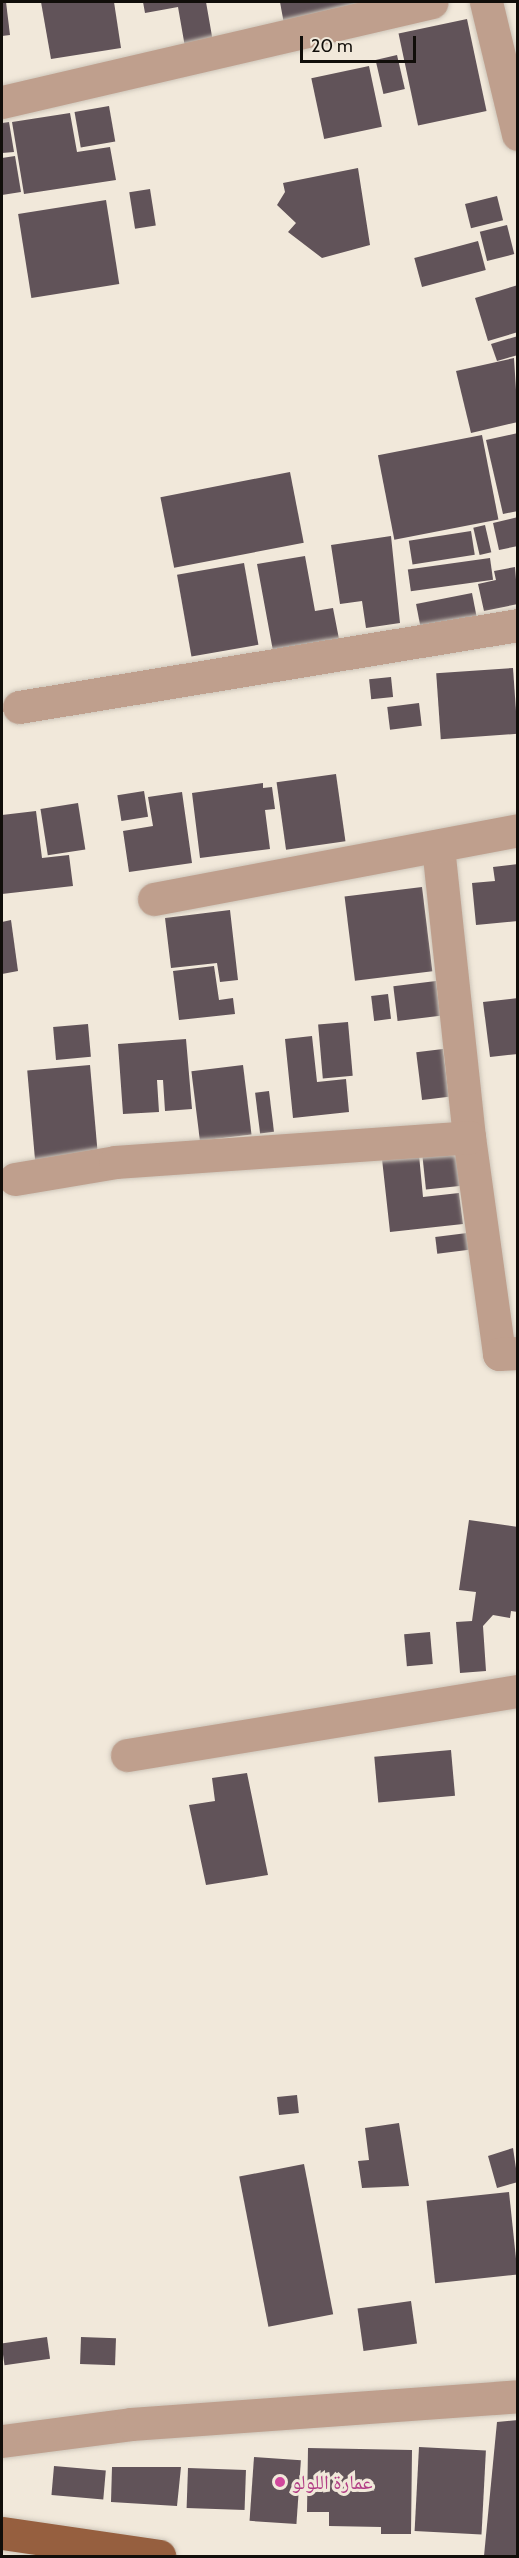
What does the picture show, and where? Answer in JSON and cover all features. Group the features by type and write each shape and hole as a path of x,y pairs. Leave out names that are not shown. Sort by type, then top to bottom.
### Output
{"main road":[{"path":"2,2533 159,2556"}],"street":[{"path":"2,102 432,2"},
{"path":"486,2 518,134"},
{"path":"19,707 518,625"},
{"path":"154,899 438,847 518,830"},
{"path":"438,847 469,1137 499,1354 518,1353"},
{"path":"15,1179 115,1162 469,1137"},
{"path":"127,1755 518,1691"},
{"path":"2,2441 131,2424 518,2397"}],"building":[{"path":"2,2 6,2 10,35 2,36"},
{"path":"41,2 114,2 121,48 51,59"},
{"path":"143,2 206,2 213,42 185,47 178,7 145,13"},
{"path":"280,2 358,2 360,10 284,24"},
{"path":"467,19 487,111 418,125 399,34"},
{"path":"397,55 405,89 383,94 376,60"},
{"path":"369,66 382,127 324,139 311,78"},
{"path":"109,106 115,141 81,148 75,112"},
{"path":"70,113 77,152 110,147 116,180 24,194 12,122"},
{"path":"9,122 14,152 2,153 2,123"},
{"path":"15,156 21,192 2,195 2,158"},
{"path":"358,168 370,245 322,258 288,232 296,223 277,205 285,192 283,183"},
{"path":"150,189 156,226 135,229 129,192"},
{"path":"497,196 503,220 471,228 465,204"},
{"path":"106,200 119,284 31,298 18,214"},
{"path":"507,225 514,254 487,261 480,232"},
{"path":"478,241 486,270 422,287 414,258"},
{"path":"518,285 518,332 488,341 475,298"},
{"path":"518,336 518,355 497,361 491,344"},
{"path":"514,358 518,422 471,433 456,371"},
{"path":"518,433 518,511 503,514 486,440"},
{"path":"482,435 498,519 394,540 378,455"},
{"path":"290,472 304,543 174,568 160,497"},
{"path":"518,517 518,546 499,550 493,523"},
{"path":"485,525 491,552 480,555 473,528"},
{"path":"471,531 475,555 413,565 409,541"},
{"path":"391,536 400,623 366,628 362,601 340,604 331,545"},
{"path":"305,556 315,611 333,608 339,639 273,651 257,564"},
{"path":"490,558 493,580 411,591 408,570"},
{"path":"244,563 258,645 191,657 177,575"},
{"path":"515,567 518,604 484,611 478,584 496,580 494,571"},
{"path":"472,593 477,618 421,628 416,604"},
{"path":"513,668 518,734 441,739 436,673"},
{"path":"391,677 393,697 371,699 369,679"},
{"path":"419,703 422,726 390,730 387,707"},
{"path":"336,774 345,841 286,850 277,782"},
{"path":"263,783 263,788 272,787 275,809 265,810 270,849 200,858 192,793"},
{"path":"144,791 148,817 121,821 117,795"},
{"path":"182,792 192,863 129,872 123,831 153,826 148,797"},
{"path":"78,803 85,849 48,855 40,809"},
{"path":"36,811 42,858 69,855 73,886 2,894 2,815"},
{"path":"518,864 518,921 476,925 472,883 495,881 493,867"},
{"path":"422,887 432,971 355,981 345,897"},
{"path":"230,910 238,980 220,982 217,963 171,968 165,918"},
{"path":"11,920 18,971 2,974 2,922"},
{"path":"214,966 219,1000 233,998 235,1014 179,1020 173,971"},
{"path":"436,981 440,1016 398,1021 393,986"},
{"path":"388,994 391,1019 374,1021 371,996"},
{"path":"518,998 518,1054 490,1057 483,1002"},
{"path":"348,1022 353,1076 323,1078 318,1025"},
{"path":"88,1024 91,1057 56,1060 53,1027"},
{"path":"312,1036 317,1082 346,1079 349,1112 293,1118 285,1039"},
{"path":"186,1039 192,1109 165,1111 163,1080 157,1080 159,1112 123,1114 118,1044"},
{"path":"443,1049 449,1097 422,1100 416,1052"},
{"path":"90,1065 98,1160 36,1165 27,1070"},
{"path":"243,1065 252,1134 200,1141 191,1071"},
{"path":"269,1091 274,1132 260,1133 255,1093"},
{"path":"458,1150 462,1186 426,1190 422,1154"},
{"path":"419,1155 423,1197 459,1193 463,1224 390,1232 382,1159"},
{"path":"467,1233 469,1250 437,1254 435,1237"},
{"path":"469,1520 518,1527 518,1612 511,1611 510,1618 493,1615 483,1626 486,1671 460,1673 456,1622 472,1621 476,1592 459,1590"},
{"path":"430,1632 433,1664 407,1666 404,1634"},
{"path":"451,1750 455,1796 378,1803 374,1757"},
{"path":"247,1773 268,1875 206,1885 189,1805 215,1801 212,1778"},
{"path":"297,2095 299,2113 279,2115 277,2097"},
{"path":"399,2123 409,2186 362,2188 358,2161 369,2160 365,2128"},
{"path":"513,2148 518,2182 497,2188 488,2156"},
{"path":"304,2164 333,2314 268,2327 239,2177"},
{"path":"509,2192 518,2275 435,2283 426,2201"},
{"path":"411,2301 417,2344 364,2351 358,2309"},
{"path":"47,2337 50,2359 5,2365 2,2343"},
{"path":"81,2337 116,2338 115,2365 80,2364"},
{"path":"518,2420 518,2556 484,2556 497,2422"},
{"path":"419,2447 486,2451 482,2534 415,2531"},
{"path":"308,2448 412,2450 411,2534 381,2534 381,2527 329,2526 329,2512 307,2512"},
{"path":"254,2457 301,2460 296,2524 250,2521"},
{"path":"54,2466 106,2471 103,2499 51,2495"},
{"path":"112,2467 181,2467 177,2506 111,2502"},
{"path":"188,2468 246,2470 245,2510 187,2508"}],"place":[{"name":"عمارة اللولو","path":"280,2482"}]}
